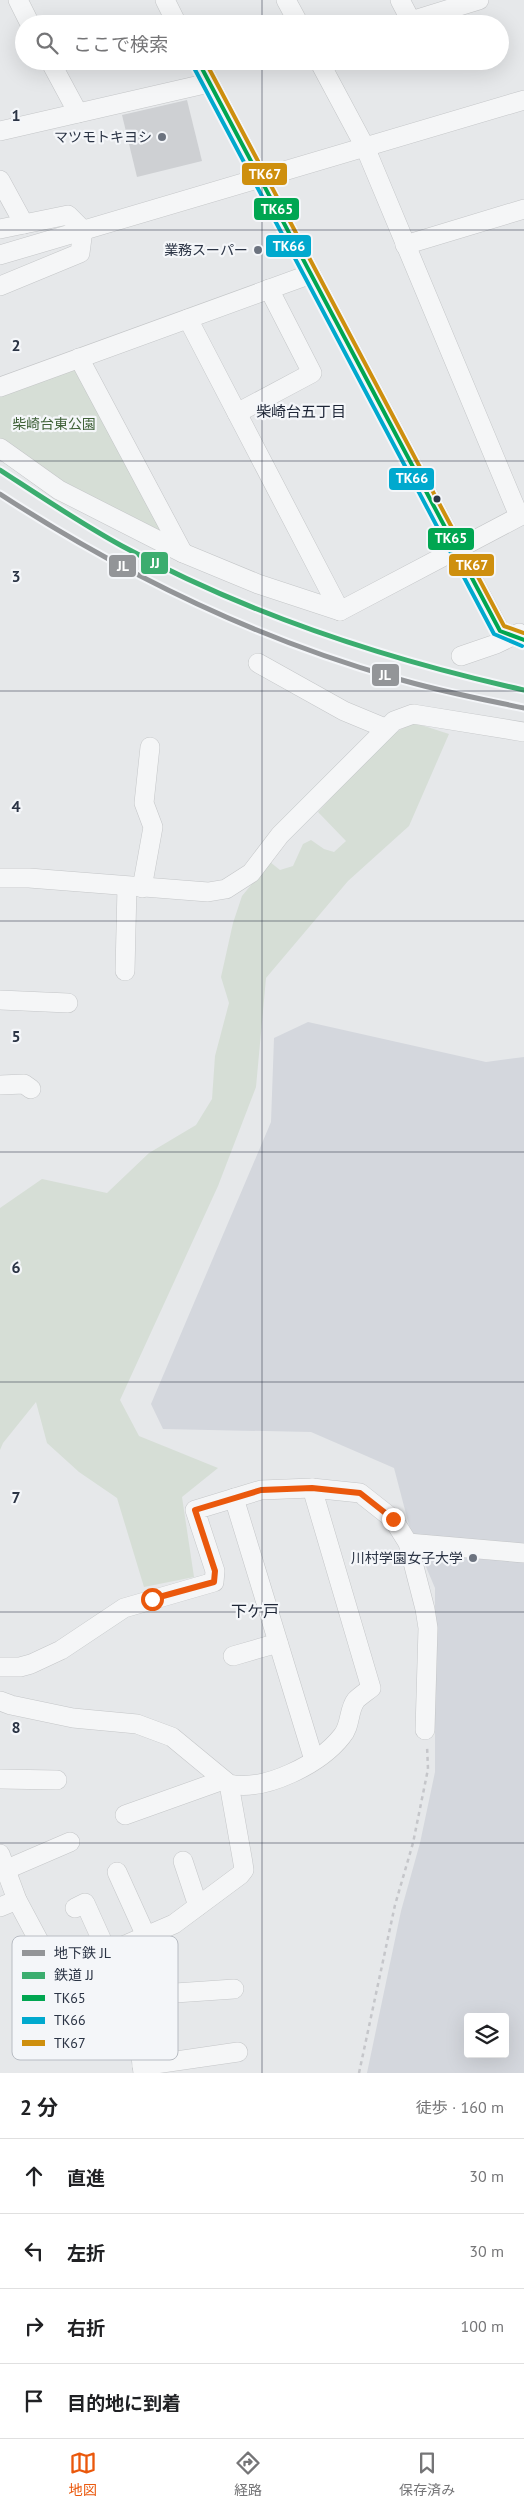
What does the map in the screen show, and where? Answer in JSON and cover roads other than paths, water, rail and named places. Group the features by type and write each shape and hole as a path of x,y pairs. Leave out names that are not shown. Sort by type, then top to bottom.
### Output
{"street":[{"path":"18,0 26,15"},
{"path":"165,0 172,15"},
{"path":"286,0 294,15"},
{"path":"400,0 404,15"},
{"path":"429,15 479,0"},
{"path":"55,70 78,114"},
{"path":"202,70 500,632 520,636"},
{"path":"0,448 59,490 183,554 258,584 340,610 522,515 405,246 365,148 324,70"},
{"path":"0,131 209,83"},
{"path":"0,255 524,100"},
{"path":"0,180 24,224"},
{"path":"405,246 524,209"},
{"path":"0,229 68,215 83,230"},
{"path":"0,286 80,253 83,230"},
{"path":"0,387 311,274"},
{"path":"237,413 312,373 269,289"},
{"path":"188,319 340,610"},
{"path":"79,358 183,554"},
{"path":"461,656 520,636"},
{"path":"258,663 344,712 385,728"},
{"path":"0,878 29,878 134,888 208,892 226,889 251,873 280,835 385,728 403,716 413,714 524,732"},
{"path":"124,971 134,888 153,827 144,803 150,747"},
{"path":"0,1000 68,1003"},
{"path":"0,1084 24,1084 31,1089"},
{"path":"0,1701 73,1718 137,1724 172,1737 226,1782 238,1786 277,1779 314,1760 332,1748 349,1727 355,1702 370,1688 312,1488"},
{"path":"0,1667 20,1668 61,1650 124,1608 214,1582 215,1571 195,1510 261,1490 312,1488 360,1493 393,1519 408,1543 428,1628 425,1730"},
{"path":"234,1498 314,1760"},
{"path":"408,1543 524,1553"},
{"path":"233,1656 278,1642"},
{"path":"0,1779 57,1780"},
{"path":"125,1814 226,1782"},
{"path":"117,1872 146,1936 174,1924 240,1875 244,1870 226,1782"},
{"path":"29,1936 8,1903 3,1862 70,1842"},
{"path":"183,1861 198,1906"},
{"path":"75,1908 85,1903 101,1936"},
{"path":"178,1993 234,1990"},
{"path":"143,2070 238,2052"}],"metro line":[{"name":"JL","path":"0,494 94,551 142,577 191,601 291,644 395,678 443,691 524,708"}],"rail line":[{"name":"JJ","path":"0,470 122,546 170,571 268,614 369,649 472,678 524,690"}],"place":[{"name":"マツモトキヨシ","path":"162,137"},
{"name":"業務スーパー","path":"258,250"},
{"name":"川村学園女子大学","path":"473,1558"}],"district":[{"name":"柴崎台五丁目","path":"301,411"},
{"name":"下ケ戸","path":"255,1611"}],"park label":[{"name":"柴崎台東公園","path":"54,424"}]}
